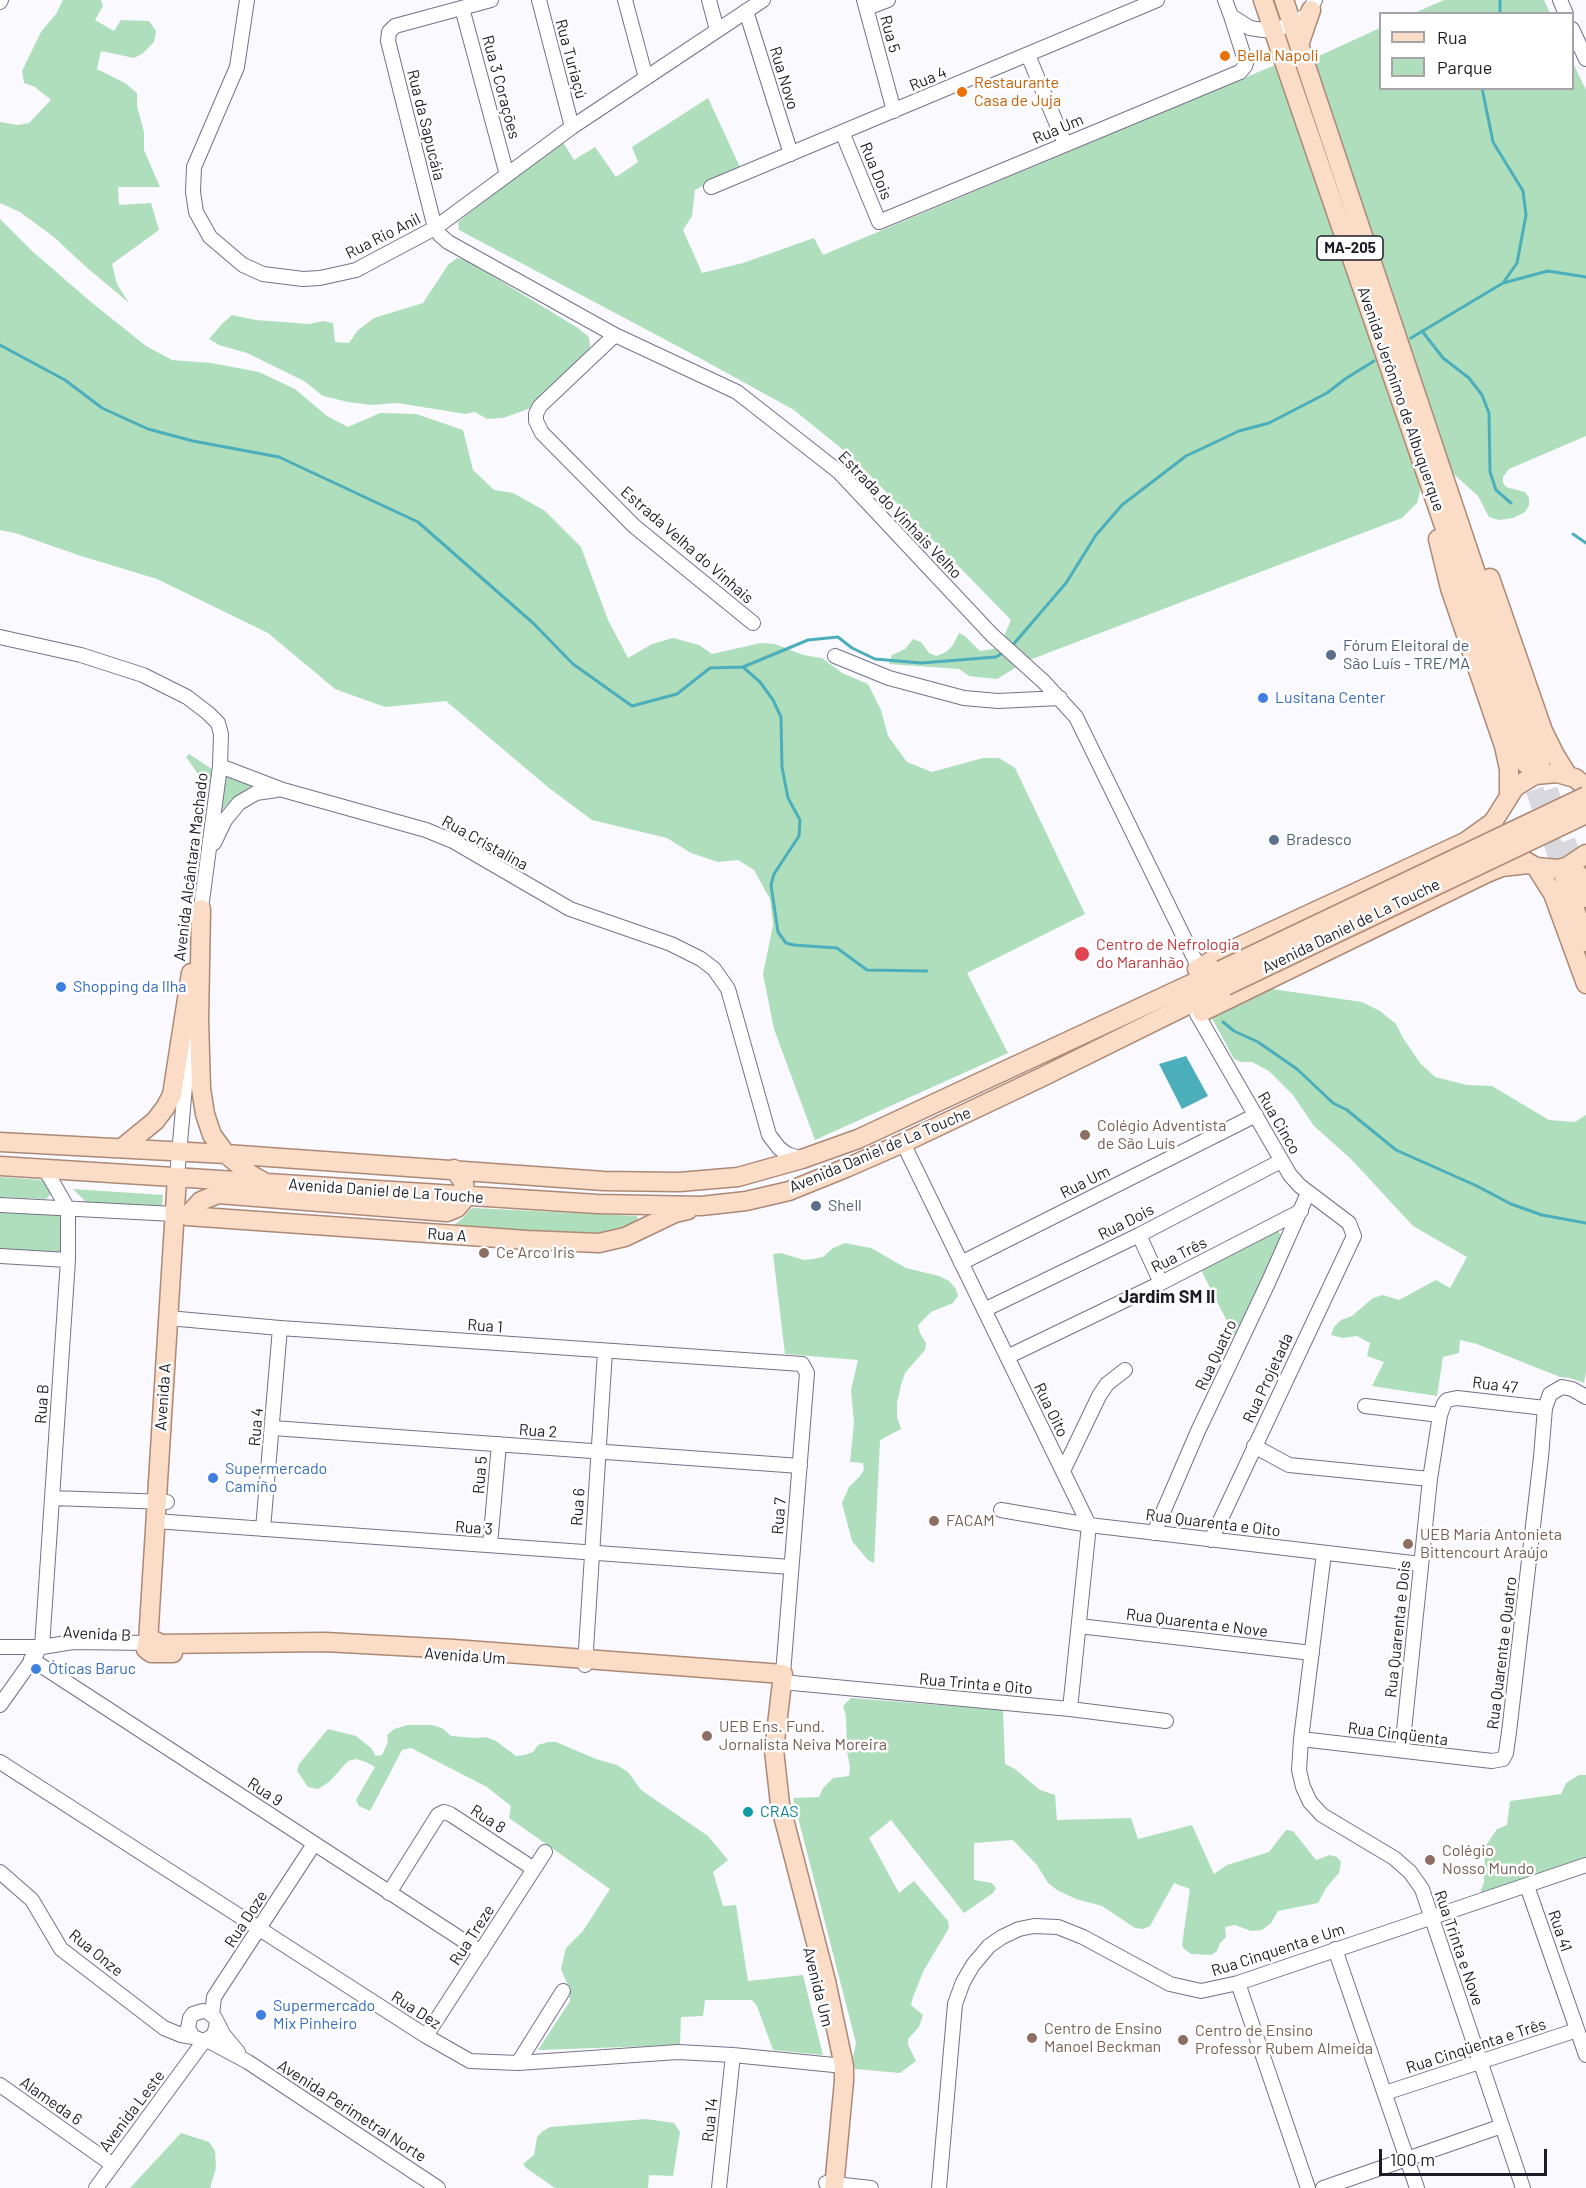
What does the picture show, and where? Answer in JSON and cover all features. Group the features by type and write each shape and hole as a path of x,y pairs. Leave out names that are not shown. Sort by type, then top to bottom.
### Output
{"main road":[{"name":"Avenida Jerônimo de Albuquerque","path":"1263,0 1431,463"},
{"name":"Avenida Jerônimo de Albuquerque","path":"1284,0 1431,463 1533,764"},
{"path":"1299,45 1313,5"},
{"path":"1431,463 1459,500 1482,553 1543,731 1555,755 1579,780"},
{"path":"1431,463 1450,588 1504,746 1509,770 1502,821 1506,840 1517,856 1532,865 1553,894 1586,984"},
{"path":"1096,1026 1232,950 1465,842 1493,822 1515,787 1535,775 1557,772 1579,780"},
{"name":"Avenida Daniel de La Touche","path":"0,1166 597,1204 701,1206 746,1201 789,1191 903,1143 1042,1077 1223,978 1586,796"},
{"name":"Avenida Daniel de La Touche","path":"0,1142 454,1169 562,1179 679,1182 738,1177 802,1159 858,1139 1096,1026 1223,978 1586,814"},
{"path":"1042,1077 1197,1014 1487,873 1502,867 1532,865 1558,869 1568,866 1586,854"},
{"path":"1586,898 1571,875 1586,942"},
{"path":"122,1148 155,1121 172,1095 201,909"},
{"path":"201,909 199,1020 202,1098 205,1114 212,1135 226,1154 250,1174 266,1183"},
{"path":"181,1215 204,1198 225,1194 447,1212 458,1208 466,1197 464,1183 454,1169"},
{"path":"177,1178 225,1194"},
{"name":"Avenida A","path":"153,1646 181,1215 177,1178"},
{"name":"Rua A","path":"181,1215 527,1240 599,1243 625,1238 675,1213 701,1206"},
{"name":"Avenida Um","path":"153,1646 326,1649 585,1661 778,1677 774,1750 780,1804 826,1981 844,2081 830,2186"}],"street":[{"name":"Rua Rio Anil","path":"247,0 237,67 200,152 192,179 195,212 210,237 233,259 254,271 273,276 303,279 320,278 356,270 435,228 572,127 763,0"},
{"path":"462,8 491,0"},
{"name":"Rua Turiaçú","path":"539,0 572,127"},
{"path":"625,0 646,78"},
{"path":"709,0 717,30"},
{"path":"866,4 888,0"},
{"name":"Rua 4","path":"711,187 1157,0"},
{"path":"1225,0 1231,16 1250,28 1274,30 1292,24 1313,5"},
{"name":"Rua 5","path":"866,4 894,111"},
{"name":"Rua da Sapucáia","path":"435,228 388,41 391,30 395,26 462,8"},
{"name":"Rua 3 Corações","path":"462,8 507,175"},
{"name":"Rua Novo","path":"746,11 791,154"},
{"name":"Rua Um","path":"879,222 1240,72 1246,63 1231,16"},
{"path":"1574,33 1586,59"},
{"path":"1028,54 1065,144"},
{"name":"Rua Dois","path":"842,132 879,222"},
{"name":"Estrada do Vinhais Velho","path":"435,228 448,242 615,334 737,392 849,482 992,635 1060,698 1083,728 1199,968"},
{"name":"Estrada Velha do Vinhais","path":"615,334 540,406 536,414 536,421 542,433 633,526 753,623"},
{"path":"0,637 81,655 143,675 177,691 218,723 221,734 220,766"},
{"path":"835,656 889,678 964,698 998,701 1060,698"},
{"name":"Rua Cristalina","path":"220,766 283,790 396,820 441,835 561,905 671,944 706,962 728,988 769,1135 778,1148 787,1155 802,1159"},
{"name":"Avenida Alcântara Machado","path":"178,1151 201,909 220,766"},
{"path":"207,862 225,820 239,803 266,790 283,790"},
{"name":"Rua Cinco","path":"1197,1014 1290,1175 1308,1192 1349,1223 1353,1230"},
{"name":"Rua Um","path":"961,1263 1256,1115"},
{"name":"Rua Oito","path":"903,1143 1089,1526"},
{"name":"Avenida A","path":"177,1178 178,1151"},
{"name":"Rua Dois","path":"984,1310 1139,1235 1281,1161"},
{"name":"Rua B","path":"42,1647 68,1260 68,1209 45,1169"},
{"name":"Rua Quatro","path":"1154,1533 1198,1431 1308,1192"},
{"name":"Rua A","path":"0,1205 181,1215"},
{"name":"Rua Três","path":"1007,1357 1161,1283 1300,1211"},
{"name":"Rua Projetada","path":"1211,1540 1351,1243 1353,1230"},
{"path":"1139,1235 1161,1283"},
{"path":"0,1256 68,1260"},
{"name":"Rua 1","path":"174,1318 605,1352 800,1364"},
{"name":"Rua 4","path":"263,1529 280,1328"},
{"name":"Rua 6","path":"585,1661 605,1352"},
{"name":"Rua 7","path":"778,1677 791,1567 807,1373 804,1366 800,1364"},
{"path":"1063,1471 1099,1396 1107,1384 1125,1370"},
{"path":"1546,1403 1555,1390 1565,1386 1586,1397"},
{"name":"Rua 47","path":"1365,1406 1442,1410 1447,1400 1457,1398 1546,1403"},
{"name":"Rua Quarenta e Quatro","path":"1492,1761 1503,1759 1506,1753 1546,1403"},
{"name":"Rua Quarenta e Dois","path":"1402,1750 1430,1479 1442,1410"},
{"name":"Rua 2","path":"273,1428 800,1466"},
{"name":"Rua 5","path":"490,1545 499,1444"},
{"path":"1254,1446 1289,1464 1430,1479"},
{"path":"52,1497 162,1501"},
{"name":"Rua Quarenta e Oito","path":"1001,1510 1089,1526 1422,1564"},
{"name":"Rua 3","path":"160,1521 791,1567"},
{"path":"1070,1709 1089,1526"},
{"name":"Rua Trinta e Nove","path":"1324,1553 1301,1739 1301,1779 1310,1802 1331,1821 1386,1852 1402,1865 1422,1889 1523,2188"},
{"name":"Rua Quarenta e Nove","path":"1079,1626 1311,1653"},
{"name":"Avenida B","path":"0,1647 42,1647 73,1642 153,1646"},
{"path":"0,1706 31,1659 42,1647"},
{"name":"Rua 9","path":"31,1659 481,1952"},
{"name":"Rua Trinta e Oito","path":"778,1677 1166,1721"},
{"name":"Rua Cinqüenta","path":"1301,1739 1492,1761"},
{"name":"Rua Dez","path":"0,1762 460,2058 470,2061 518,2063 678,2052 841,2065"},
{"name":"Rua 8","path":"389,1893 438,1815 444,1812 534,1869"},
{"name":"Rua Doze","path":"215,2019 214,1997 314,1844"},
{"name":"Rua Treze","path":"426,2036 545,1852"},
{"name":"Rua Cinquenta e Um","path":"939,2188 955,2004 963,1982 973,1965 988,1946 1002,1936 1034,1926 1058,1927 1083,1937 1170,1984 1183,1989 1201,1991 1238,1983 1586,1865"},
{"name":"Rua Onze","path":"0,1872 33,1900 61,1949 164,2028 200,2039"},
{"name":"Rua 41","path":"1527,1886 1586,2055"},
{"path":"1335,1949 1417,2188"},
{"path":"1238,1983 1308,2188"},
{"path":"518,2063 563,1991"},
{"path":"203,2011 215,2019 214,2035 200,2039 190,2033 188,2023 194,2014 203,2011"},
{"name":"Avenida Perimetral Norte","path":"215,2019 230,2045 248,2062"},
{"name":"Rua Cinqüenta e Três","path":"1384,2093 1577,2030"},
{"name":"Avenida Leste","path":"96,2188 195,2054 200,2039"},
{"name":"Avenida Perimetral Norte","path":"200,2039 248,2062 438,2188"},
{"name":"Rua 14","path":"719,2188 733,2055"},
{"name":"Alameda 6","path":"0,2085 112,2165"},
{"path":"1323,2188 1502,2126"},
{"path":"830,2186 871,2188"}],"green space":[{"path":"63,0 101,0 103,6 95,20 114,31 121,20 149,21 156,31 154,42 142,54 134,58 101,51 97,69 125,83 137,93 137,106 144,132 144,150 160,187 118,187 119,205 151,203 159,230 112,264 117,284 129,303 54,237 20,212 0,203 0,122 18,125 29,123 51,100 35,87 24,83 22,71 41,32 56,14"},
{"path":"1444,0 1544,0 1550,12 1416,12"},
{"path":"1379,28 1379,90 1574,90 1574,65 1586,90 1586,436 1509,469 1503,477 1503,483 1506,487 1525,492 1529,498 1529,505 1525,512 1513,518 1499,520 1489,517 1478,496 1447,468 1310,60"},
{"path":"1275,65 1418,478 1420,491 1417,503 1402,518 1032,659 1023,659 1015,668 997,679 969,676 959,669 889,664 892,655 905,649 913,639 921,642 929,653 936,656 946,652 953,645 959,633 980,651 999,648 1011,620 853,458 794,410 459,230 458,222 561,139 574,160 595,147 616,177 638,162 632,147 708,98 740,167 695,190 692,216 683,230 702,273 743,263 814,238 823,255"},
{"path":"0,219 32,251 91,302 146,346 172,360 211,363 259,372 295,389 327,416 348,427 380,413 416,414 463,430 473,470 494,490 513,493 545,511 581,547 608,620 628,658 652,644 673,638 699,645 712,654 761,643 775,644 803,655 822,658 842,673 868,684 881,710 888,736 907,762 932,772 983,758 999,758 1015,768 1085,914 967,973 1008,1053 815,1140 774,1029 763,974 773,925 770,899 754,870 738,860 718,862 691,853 667,838 592,820 549,788 446,701 385,707 335,689 268,633 157,579 0,530"},
{"path":"457,258 466,260 589,337 590,347 582,358 544,393 534,407 503,418 487,419 475,412 466,414 397,403 371,405 348,402 323,396 304,381 247,353 219,345 209,339 232,315 256,320 309,324 323,321 333,323 335,342 349,343 358,330 374,318 423,303 448,265"},
{"path":"189,754 212,769 207,796 196,771 186,757"},
{"path":"226,775 251,784 251,786 221,811"},
{"path":"1272,989 1362,1002 1380,1011 1396,1024 1420,1063 1435,1077 1467,1085 1492,1086 1549,1120 1575,1122 1586,1115 1586,1371 1584,1383 1560,1377 1477,1344 1460,1340 1459,1353 1443,1357 1437,1396 1372,1386 1384,1362 1367,1356 1370,1343 1357,1336 1343,1338 1331,1335 1334,1327 1341,1320 1352,1316 1373,1298 1383,1295 1399,1300 1436,1280 1450,1288 1467,1257 1413,1226 1351,1159 1314,1126 1293,1095 1269,1071 1252,1062 1241,1062 1234,1059 1212,1018"},
{"path":"0,1177 42,1180 48,1184 52,1193 46,1199 0,1197"},
{"path":"73,1189 163,1195 162,1209 89,1205"},
{"path":"472,1208 637,1216 638,1223 624,1235 441,1229 454,1225"},
{"path":"0,1212 65,1215 63,1253 0,1250"},
{"path":"1276,1229 1282,1236 1280,1242 1235,1337 1201,1270"},
{"path":"845,1243 871,1248 906,1268 939,1276 949,1281 956,1289 958,1296 953,1303 931,1312 918,1325 926,1343 925,1350 905,1373 901,1385 897,1417 901,1429 880,1440 874,1563 868,1560 852,1541 842,1503 849,1487 864,1470 863,1463 850,1462 854,1423 851,1390 858,1360 785,1354 773,1254 781,1253 804,1260 813,1259 823,1257 833,1248"},
{"path":"851,1698 1003,1710 1005,1764 1015,1769 1040,1790 1055,1795 1057,1820 1131,1818 1138,1839 1192,1825 1214,1874 1227,1865 1269,1852 1286,1830 1293,1831 1316,1860 1330,1855 1337,1857 1341,1862 1339,1873 1326,1888 1318,1903 1278,1911 1271,1923 1262,1930 1251,1931 1235,1925 1225,1927 1226,1937 1220,1943 1217,1951 1211,1955 1191,1954 1182,1945 1190,1889 1174,1883 1150,1926 1143,1929 1135,1928 1102,1906 1076,1899 1057,1890 1048,1883 1037,1865 1013,1840 974,1843 974,1880 992,1883 996,1888 993,1893 964,1913 891,1820 869,1838 899,1893 914,1881 948,1921 949,1928 924,1970 911,2005 923,2015 919,2027 908,2039 908,2045 916,2061 900,2073 855,2069 853,2057 856,2043 793,1798 819,1797 823,1788 833,1778 849,1776 846,1716 843,1706"},
{"path":"408,1725 432,1725 442,1728 451,1736 486,1737 496,1741 516,1756 533,1752 538,1745 556,1742 617,1765 628,1772 641,1790 708,1836 728,1860 713,1872 723,1906 736,1905 748,1981 803,1975 823,2055 773,2050 757,2006 752,2000 705,2000 703,2016 681,2017 680,2045 538,2050 570,2001 569,1988 561,1969 566,1948 583,1931 610,1889 509,1818 511,1806 487,1787 411,1748 402,1750 370,1811 359,1806 356,1800 375,1767 366,1762 356,1759 348,1761 329,1782 318,1789 308,1787 297,1771 299,1764 328,1729 356,1736 371,1748 376,1756 382,1755 388,1742 387,1735 394,1729"},
{"path":"1579,1775 1586,1775 1586,1858 1480,1893 1484,1882 1485,1847 1497,1829 1507,1825 1510,1801 1561,1794 1566,1783"},
{"path":"646,2119 674,2123 680,2132 673,2176 649,2175 648,2188 555,2188 523,2164 534,2155 537,2137 550,2127"},
{"path":"181,2133 209,2142 215,2151 216,2168 210,2188 130,2188"}],"water":[{"path":"1186,1056 1208,1096 1182,1109 1159,1064"}],"waterway":[{"path":"1500,0 1500,12"},
{"path":"1482,90 1493,142 1523,191 1526,215 1517,263 1503,283"},
{"path":"1411,338 1503,283 1548,271 1586,277"},
{"path":"1422,331 1443,358 1469,378 1482,395 1489,413 1490,472 1496,490 1511,503"},
{"path":"0,345 65,380 102,408 148,429 193,441 279,457 418,522 533,623 573,664 632,706 677,694 710,668 743,667 808,640 838,637 852,648 875,659 921,663 996,657 1004,652"},
{"path":"1012,646 1066,583 1096,535 1122,505 1186,456 1239,431 1269,423 1327,393 1374,361"},
{"path":"1573,534 1586,543"},
{"path":"744,668 760,682 773,700 781,717 782,767 788,798 800,820 799,836 774,874 771,885 778,932 786,943 837,948 867,970 927,971"},
{"path":"1223,1022 1234,1031 1258,1042 1297,1069 1333,1103 1347,1110 1396,1150 1477,1186 1511,1204 1542,1215 1586,1223"}],"tunnel":[{"path":"1526,764 1564,877"},
{"path":"1540,764 1578,874"}],"place":[{"name":"Bella Napoli","path":"1225,56"},
{"name":"Restaurante Casa de Juja","path":"962,92"},
{"name":"Fórum Eleitoral de São Luís - TRE/MA","path":"1331,655"},
{"name":"Lusitana Center","path":"1263,698"},
{"name":"Bradesco","path":"1274,840"},
{"name":"Centro de Nefrologia do Maranhão","path":"1082,954"},
{"name":"Shopping da Ilha","path":"61,987"},
{"name":"Colégio Adventista de São Luís","path":"1085,1135"},
{"name":"Shell","path":"816,1206"},
{"name":"Ce Arco Iris","path":"484,1253"},
{"name":"Supermercado Camiño","path":"213,1478"},
{"name":"FACAM","path":"934,1521"},
{"name":"UEB Maria Antonieta Bittencourt Araújo","path":"1408,1544"},
{"name":"Óticas Baruc","path":"36,1669"},
{"name":"UEB Ens. Fund. Jornalista Neiva Moreira","path":"707,1736"},
{"name":"CRAS","path":"748,1812"},
{"name":"Colégio Nosso Mundo","path":"1430,1860"},
{"name":"Supermercado Mix Pinheiro","path":"261,2015"},
{"name":"Centro de Ensino Manoel Beckman","path":"1032,2038"},
{"name":"Centro de Ensino Professor Rubem Almeida","path":"1183,2040"}],"district":[{"name":"Jardim SM II","path":"1167,1297"}]}
